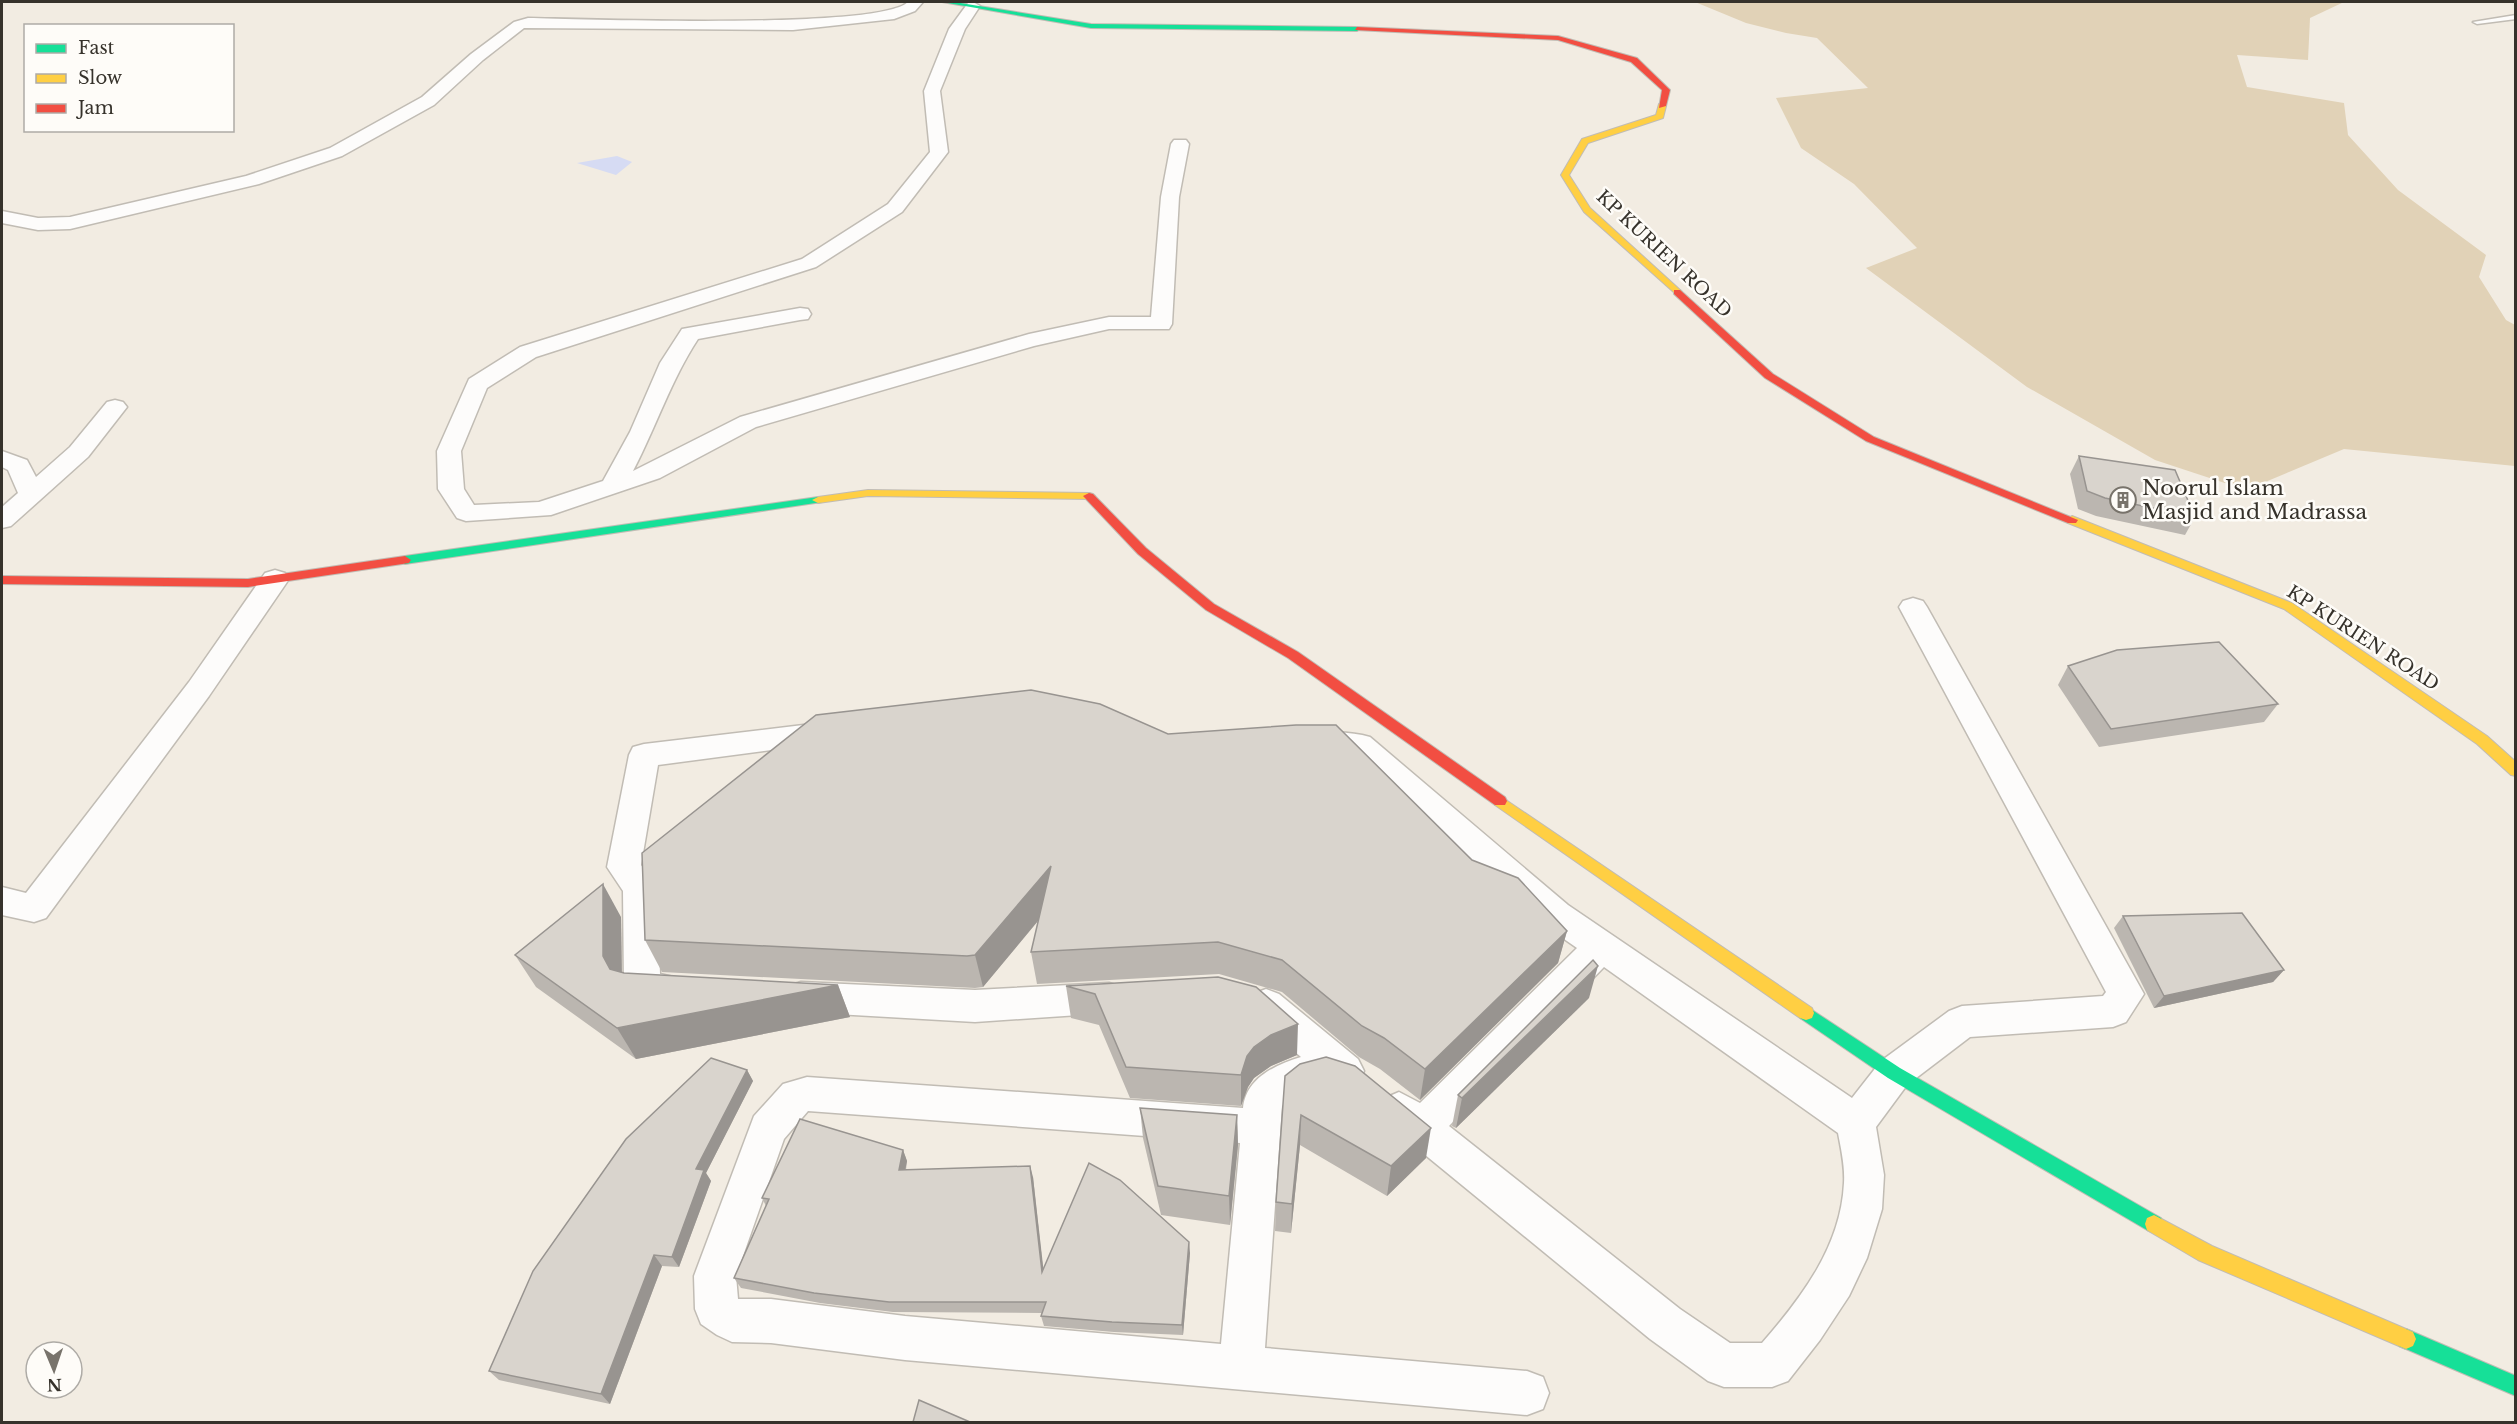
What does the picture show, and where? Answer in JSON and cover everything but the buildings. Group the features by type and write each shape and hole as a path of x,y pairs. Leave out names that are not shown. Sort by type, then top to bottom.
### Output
{"street":[{"path":"2,217 38,224 70,223 252,180 336,152 428,100 477,57 528,22 793,25 894,15 910,8 916,2"},
{"name":"KP KURIEN ROAD","path":"945,2 1091,26 1362,29 1558,38 1634,60 1666,90 1660,116 1585,141 1565,175 1587,210 1769,376 1870,439 2288,606 2482,740 2516,771"},
{"path":"973,6 957,29 932,91 939,152 895,208 809,263 528,352 477,384 449,451 451,489 466,513 542,510 651,473 748,422 1029,341 1109,323 1161,324 1170,197 1180,144"},
{"path":"613,485 642,432 671,363 690,334 800,314"},
{"path":"2,520 79,452 115,407"},
{"path":"2,458 18,465 31,494"},
{"path":"2,580 248,583 868,493 1089,496 1142,551 1210,607 1293,655 1640,900 1894,1073 2205,1253 2516,1386"},
{"path":"2,901 34,908 199,689 275,579"},
{"path":"1238,997 1268,1005 1345,1071 1366,1083 1665,1324 1724,1365 1772,1365 1792,1342 1837,1276 1861,1219 1864,1182 1856,1123 1894,1073 1962,1022 2113,1011 2126,994 1913,607"},
{"path":"697,992 642,988 640,888 624,867 645,754 860,729"},
{"path":"1281,745 1359,745 1556,915 1856,1123"},
{"path":"1421,1128 1602,946"},
{"path":"764,995 975,1006 1137,996"},
{"path":"1240,1368 1263,1100 1278,1083 1298,1074 1322,1068 1345,1071"},
{"path":"1262,1127 807,1094 797,1096 768,1129 715,1275 716,1309 732,1320 771,1321 905,1338 1527,1394"}],"lane":[{"path":"2477,22 2516,17"}],"shaded area":[{"path":"1695,2 2344,2 2310,18 2308,60 2237,55 2247,87 2344,103 2348,135 2398,190 2486,255 2479,277 2506,320 2515,325 2515,466 2344,449 2246,490 2155,460 2027,387 1866,268 1917,248 1854,184 1801,148 1776,98 1868,88 1817,38 1746,23"}],"water":[{"path":"617,156 632,162 616,175 577,163"}],"traffic: fast":[{"path":"945,2 1091,26 1357,29"},
{"path":"405,560 818,500"},
{"path":"1806,1013 1894,1073 2154,1224"},
{"path":"2406,1339 2516,1386"}],"traffic: slow":[{"path":"1662,106 1660,116 1585,141 1565,175 1587,210 1677,292"},
{"path":"818,500 868,493 1089,496"},
{"path":"2072,520 2288,606 2482,740 2516,771"},
{"path":"1500,801 1806,1013"},
{"path":"2154,1224 2205,1253 2406,1339"}],"traffic: jam":[{"path":"1357,29 1558,38 1634,60 1666,90 1662,106"},
{"path":"1677,292 1769,376 1870,439 2072,520"},
{"path":"1089,496 1142,551 1210,607 1293,655 1500,801"},
{"path":"2,580 248,583 405,560"}],"place":[{"name":"Noorul Islam Masjid and Madrassa","path":"2123,500"}]}
